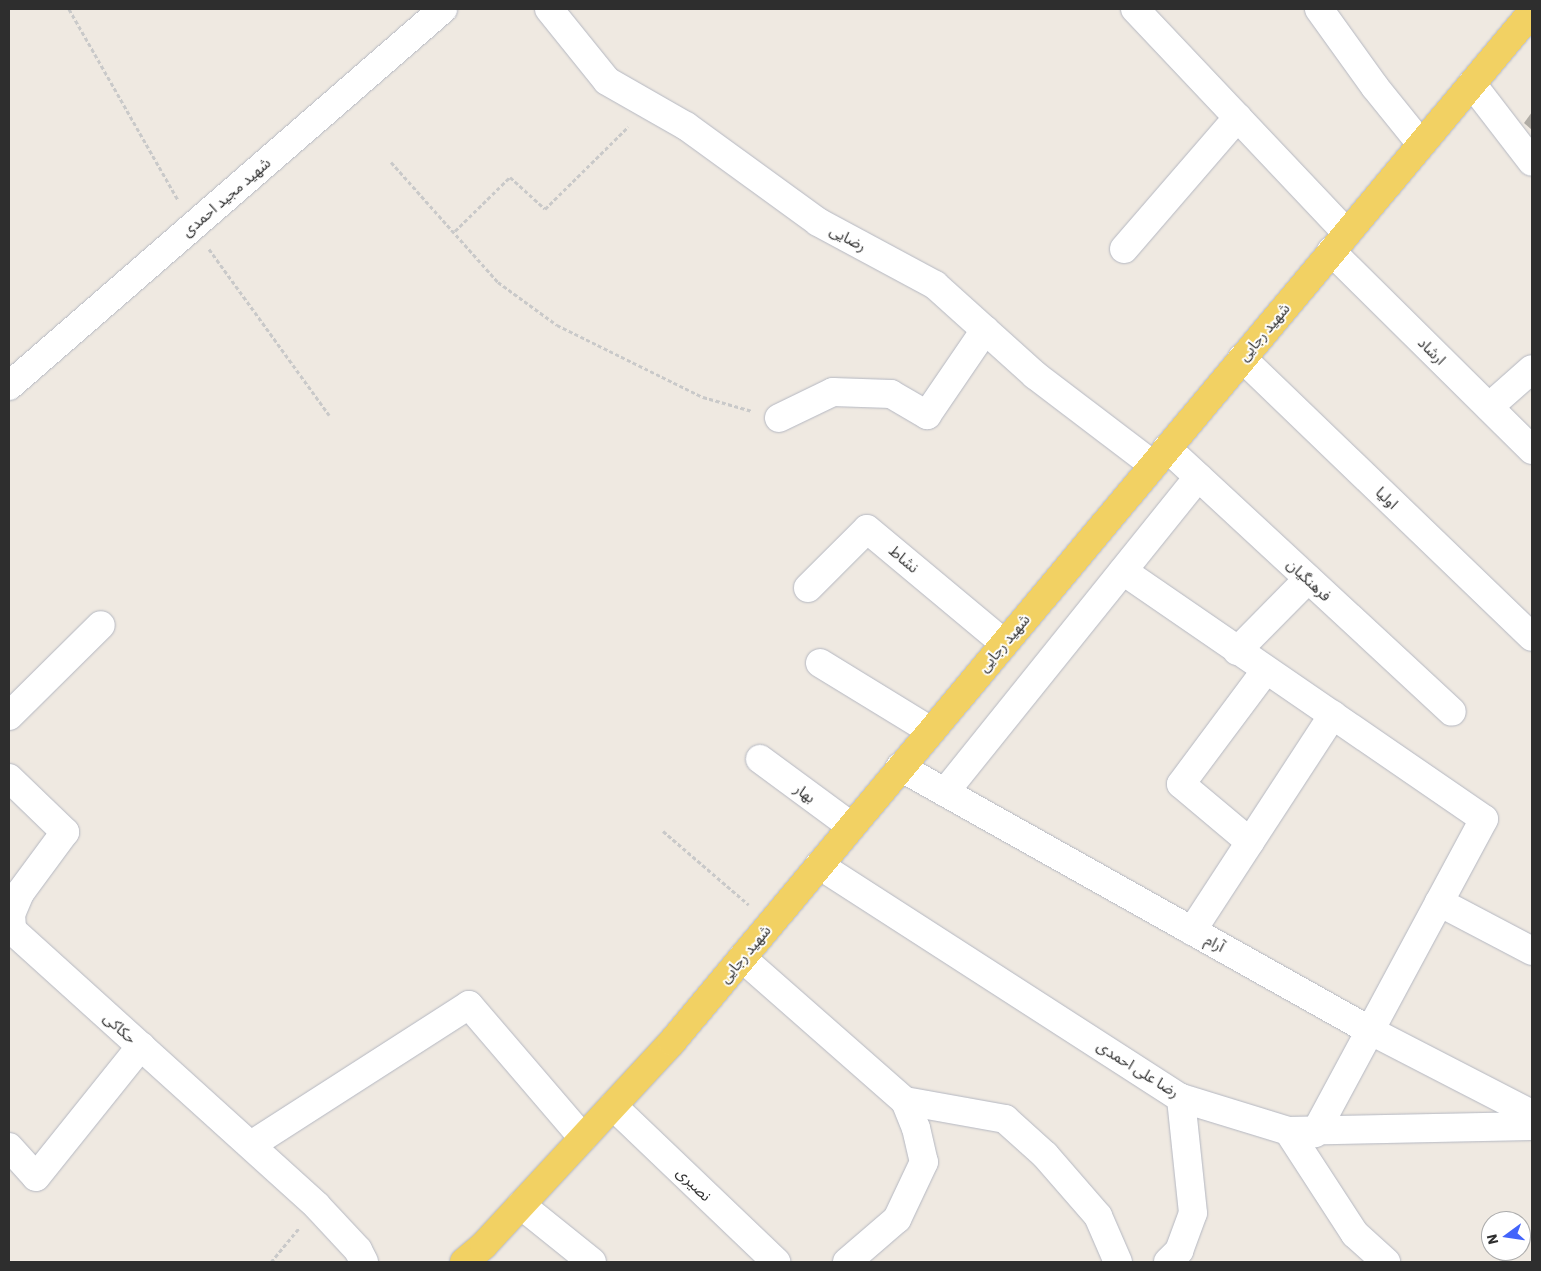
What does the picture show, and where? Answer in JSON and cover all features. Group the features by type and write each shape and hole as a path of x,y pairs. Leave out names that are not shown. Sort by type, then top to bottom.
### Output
{"main road":[{"name":"شهید رجایی","path":"464,1262 521,1205 583,1138 742,958 1532,12"}],"street":[{"name":"شهید مجید احمدی","path":"9,386 443,9"},
{"name":"رضایی","path":"549,9 607,81 686,126 818,222 935,285 1035,375 1160,457"},
{"name":"ارشاد","path":"1135,9 1238,117 1339,242 1488,407 1532,450"},
{"path":"1319,9 1375,87 1421,144"},
{"path":"1472,84 1532,162"},
{"path":"1124,249 1238,117"},
{"path":"779,418 833,392 892,394 927,416 986,330"},
{"name":"اولیا","path":"1242,358 1532,638"},
{"path":"1488,407 1532,369"},
{"name":"فرهنگیان","path":"1160,457 1198,477 1452,712"},
{"path":"945,792 1198,477"},
{"name":"نشاط","path":"808,588 868,529 1004,643"},
{"path":"1123,571 1237,651 1484,818 1315,1133"},
{"path":"1237,651 1308,579"},
{"path":"9,716 101,625"},
{"path":"820,663 931,731"},
{"path":"1250,842 1181,784 1266,670"},
{"path":"1192,930 1333,715"},
{"name":"بهار","path":"760,759 851,826"},
{"name":"آرام","path":"900,767 1369,1030 1532,1114"},
{"name":"حکاکی","path":"9,778 65,832 20,893 11,914 12,930 317,1206 358,1250 364,1262"},
{"name":"رضا علی احمدی","path":"819,865 1181,1098 1288,1131 1315,1133 1532,1126"},
{"path":"1439,902 1532,952"},
{"path":"742,958 905,1101 1005,1119 1045,1155 1098,1216 1118,1262"},
{"path":"251,1145 470,1005 583,1138"},
{"path":"9,1147 36,1177 141,1046"},
{"path":"1168,1262 1179,1251 1193,1213 1181,1098"},
{"path":"847,1262 898,1218 924,1162 905,1101"},
{"name":"نصیری","path":"612,1106 776,1262"},
{"path":"1288,1131 1355,1234 1386,1262"},
{"path":"521,1205 592,1262"}],"path":[{"path":"455,231 510,177 545,209 650,106"},
{"path":"391,162 455,231 498,282 557,324 703,397 779,418"},
{"path":"662,831 771,923"},
{"path":"271,1262 317,1206"}]}
